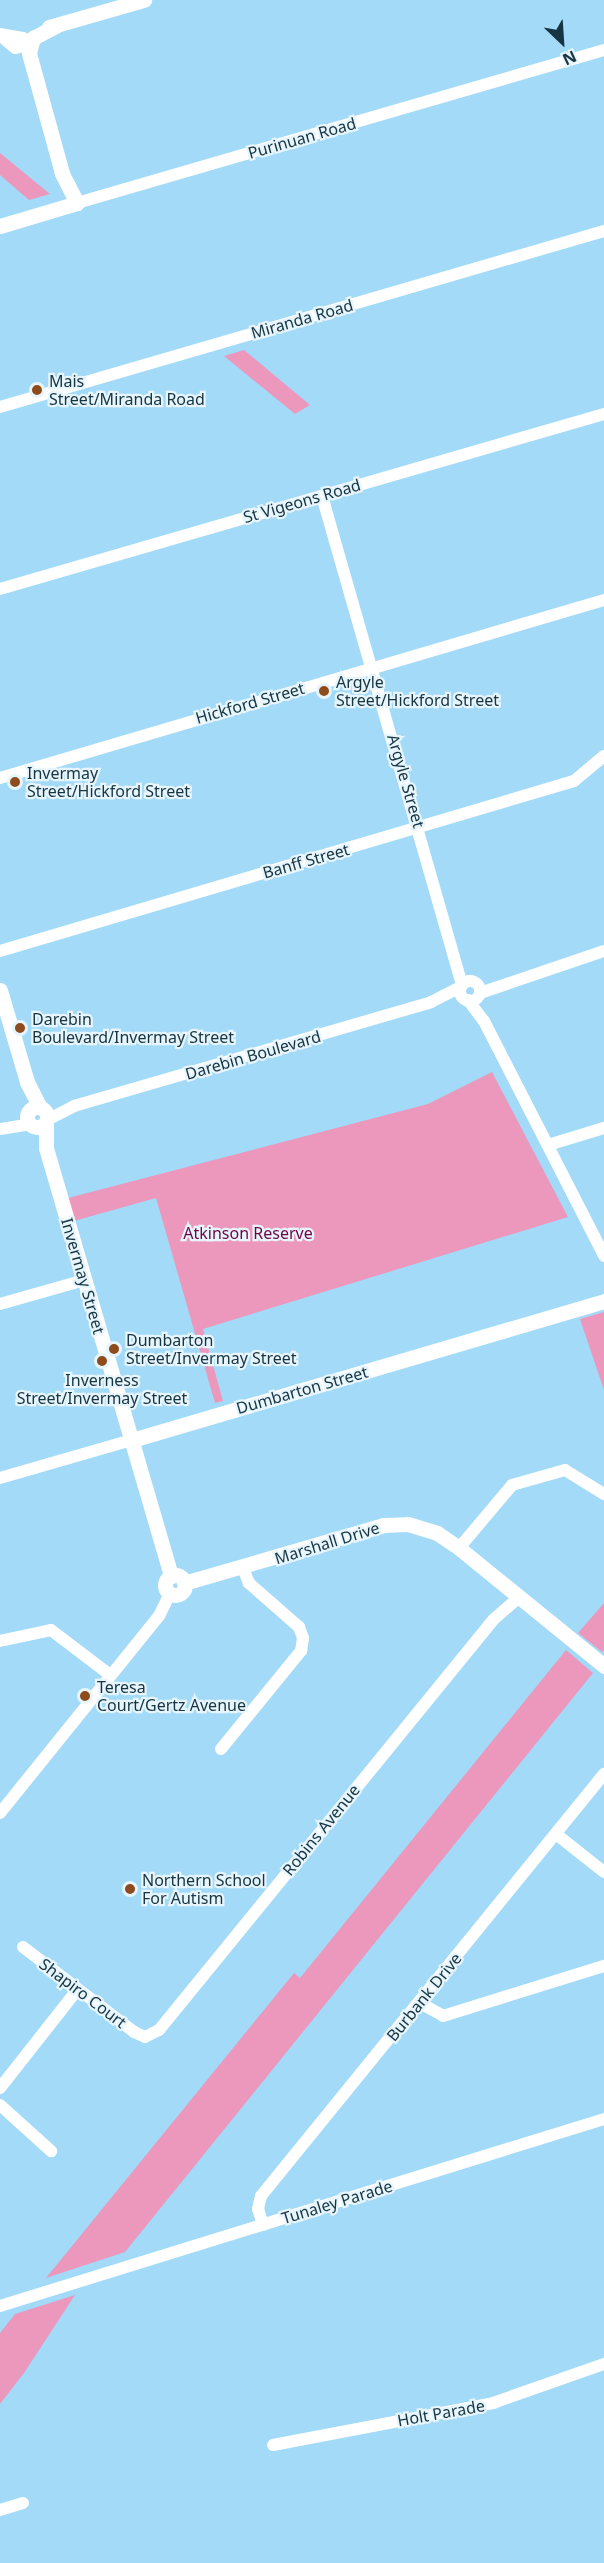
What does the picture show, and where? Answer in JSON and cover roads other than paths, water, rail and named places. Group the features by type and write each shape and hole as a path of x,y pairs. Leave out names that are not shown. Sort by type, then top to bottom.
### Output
{"street":[{"path":"71,205 34,77 11,41 37,35 57,25 144,0"},
{"name":"Purinuan Road","path":"0,226 604,50"},
{"name":"Miranda Road","path":"0,407 604,231"},
{"name":"St Vigeons Road","path":"0,589 604,414"},
{"name":"Argyle Street","path":"322,496 459,962 484,1021 604,1256"},
{"name":"Hickford Street","path":"0,778 604,600"},
{"name":"Banff Street","path":"0,951 574,782 604,756"},
{"name":"Darebin Boulevard","path":"0,1128 604,951"},
{"name":"Invermay Street","path":"0,990 132,1440 177,1579"},
{"path":"548,1145 604,1128"},
{"path":"0,1304 84,1280"},
{"name":"Dumbarton Street","path":"0,1478 604,1301"},
{"path":"459,1548 512,1485 565,1470 604,1494"},
{"name":"Marshall Drive","path":"177,1579 243,1568 383,1525 408,1524 436,1533 459,1548 604,1666"},
{"path":"221,1749 301,1651 303,1638 299,1627 249,1584 243,1568"},
{"path":"0,1813 159,1616 170,1593 181,1592 177,1579"},
{"name":"Robins Avenue","path":"145,2037 159,2030 514,1593"},
{"path":"0,1641 51,1630 110,1675"},
{"name":"Burbank Drive","path":"263,2225 258,2209 261,2196 604,1774"},
{"path":"556,1834 604,1872"},
{"name":"Shapiro Court","path":"23,1947 78,1990 145,2037"},
{"path":"420,2003 443,2016 604,1966"},
{"path":"0,2088 78,1990"},
{"path":"0,2105 51,2151"},
{"name":"Tunaley Parade","path":"0,2306 604,2119"},
{"name":"Holt Parade","path":"273,2445 493,2403 604,2364"},
{"path":"0,2510 23,2503"}],"place":[{"name":"Mais Street/Miranda Road","path":"37,390"},
{"name":"Argyle Street/Hickford Street","path":"324,691"},
{"name":"Invermay Street/Hickford Street","path":"15,782"},
{"name":"Darebin Boulevard/Invermay Street","path":"20,1028"},
{"name":"Dumbarton Street/Invermay Street","path":"114,1349"},
{"name":"Inverness Street/Invermay Street","path":"102,1361"},
{"name":"Teresa Court/Gertz Avenue","path":"85,1696"},
{"name":"Northern School For Autism","path":"130,1889"}],"park label":[{"name":"Atkinson Reserve","path":"248,1233"}]}
